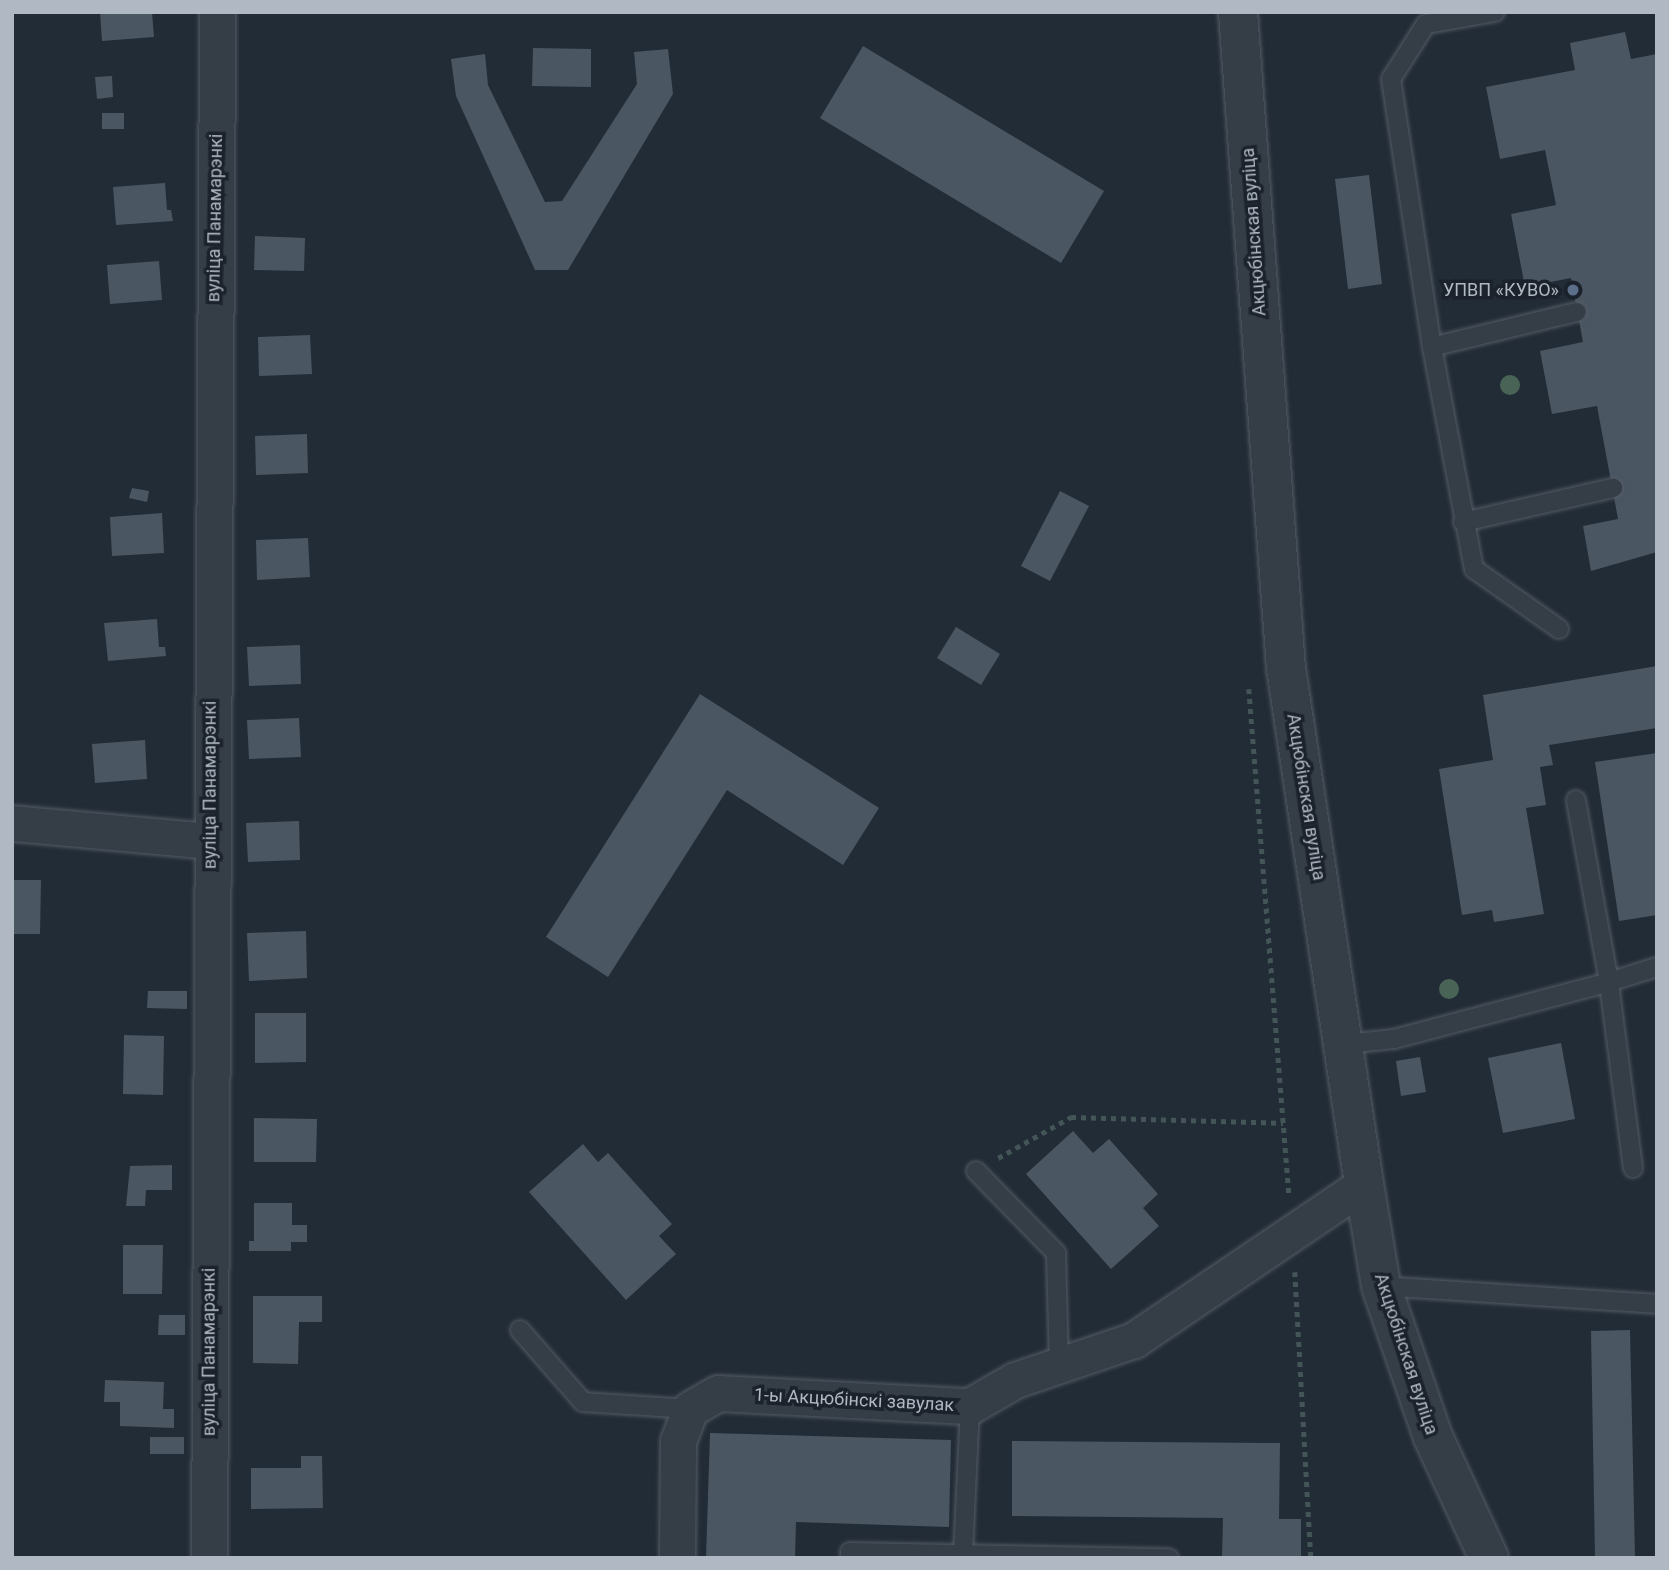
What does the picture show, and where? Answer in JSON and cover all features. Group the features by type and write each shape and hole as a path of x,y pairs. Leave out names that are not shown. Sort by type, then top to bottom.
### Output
{"street":[{"name":"вуліца Панамарэнкі","path":"208,1558 210,841 217,12"},
{"name":"Акцюбінская вуліца","path":"1238,12 1286,668 1345,1044 1364,1184 1381,1286 1433,1437 1489,1558"},
{"path":"12,822 210,841"},
{"name":"1-ы Акцюбінскі завулак","path":"690,1409 718,1393 970,1406 1015,1380 1134,1340 1364,1184"},
{"path":"677,1558 678,1441 690,1409"}],"lane":[{"path":"1495,12 1426,24 1391,79 1432,347 1474,569 1559,629"},
{"path":"1432,347 1577,312"},
{"path":"1463,522 1613,488"},
{"path":"1576,800 1609,982 1633,1168"},
{"path":"1345,1044 1394,1039 1657,967"},
{"path":"976,1171 1056,1253 1059,1364"},
{"path":"1381,1286 1657,1304"},
{"path":"520,1331 583,1402 690,1409"},
{"path":"963,1555 970,1406"},
{"path":"850,1558 850,1552 1168,1558"}],"path":[{"path":"1248,678 1292,1233 1311,1558"},
{"path":"976,1171 1072,1117 1283,1123"}],"building":[{"path":"100,12 152,12 154,37 102,41"},
{"path":"1625,32 1631,59 1657,54 1657,552 1591,571 1583,526 1618,519 1597,406 1552,414 1540,351 1583,342 1571,278 1525,287 1511,214 1556,205 1545,150 1500,159 1486,87 1575,70 1570,43"},
{"path":"863,46 1104,191 1061,263 820,118"},
{"path":"533,48 591,49 591,87 532,86"},
{"path":"668,49 673,94 568,270 535,270 456,96 451,59 485,54 488,85 545,202 562,201 637,84 634,52"},
{"path":"112,76 113,97 97,99 95,77"},
{"path":"102,113 124,113 124,129 102,129"},
{"path":"1369,175 1382,284 1348,289 1335,179"},
{"path":"165,183 167,210 171,210 173,221 116,225 113,187"},
{"path":"255,236 305,238 304,271 254,270"},
{"path":"159,261 162,300 110,304 107,265"},
{"path":"310,335 312,374 259,376 258,337"},
{"path":"307,434 308,473 256,475 255,436"},
{"path":"132,488 149,491 147,502 129,498"},
{"path":"1060,491 1089,506 1050,581 1021,566"},
{"path":"162,513 164,553 112,556 110,517"},
{"path":"308,538 310,577 257,580 256,540"},
{"path":"157,619 159,647 165,647 166,656 108,661 104,623"},
{"path":"956,627 1000,654 981,685 937,658"},
{"path":"300,645 301,684 249,686 247,647"},
{"path":"1657,666 1657,728 1549,745 1553,765 1540,767 1546,805 1526,808 1544,914 1494,922 1492,910 1462,915 1439,769 1493,760 1483,695"},
{"path":"700,694 879,808 843,865 727,790 608,977 546,937"},
{"path":"299,718 301,757 249,759 247,720"},
{"path":"145,740 147,779 95,783 92,744"},
{"path":"1657,753 1657,915 1619,921 1595,762"},
{"path":"299,821 300,860 248,862 246,823"},
{"path":"12,880 41,880 40,934 12,934"},
{"path":"306,931 307,978 249,981 247,933"},
{"path":"148,991 187,991 187,1009 147,1008"},
{"path":"255,1013 306,1013 306,1062 255,1063"},
{"path":"124,1035 164,1036 163,1095 123,1094"},
{"path":"1561,1043 1575,1119 1503,1133 1488,1058"},
{"path":"1420,1057 1426,1092 1401,1096 1396,1061"},
{"path":"254,1118 317,1119 316,1162 254,1162"},
{"path":"1073,1131 1093,1153 1109,1139 1158,1194 1143,1208 1159,1226 1111,1269 1026,1174"},
{"path":"583,1144 598,1162 608,1153 672,1224 659,1236 676,1254 626,1300 529,1192"},
{"path":"172,1165 172,1190 146,1190 145,1206 126,1206 130,1166"},
{"path":"254,1203 292,1203 292,1225 307,1225 307,1242 291,1242 291,1251 249,1251 249,1241 254,1241"},
{"path":"123,1245 163,1245 162,1294 123,1294"},
{"path":"253,1296 322,1296 322,1322 299,1322 298,1364 253,1363"},
{"path":"159,1315 185,1315 185,1335 158,1335"},
{"path":"1630,1330 1635,1558 1595,1558 1591,1331"},
{"path":"105,1380 164,1382 163,1409 174,1409 174,1428 120,1426 120,1402 104,1402"},
{"path":"710,1433 951,1440 949,1527 796,1522 795,1558 706,1558"},
{"path":"150,1437 184,1437 184,1454 150,1454"},
{"path":"1012,1441 1280,1443 1279,1519 1301,1519 1301,1558 1222,1558 1223,1518 1012,1516"},
{"path":"301,1456 322,1456 323,1508 251,1509 251,1468 301,1468"}],"place":[{"name":"УПВП «КУВО»","path":"1573,290"}]}
